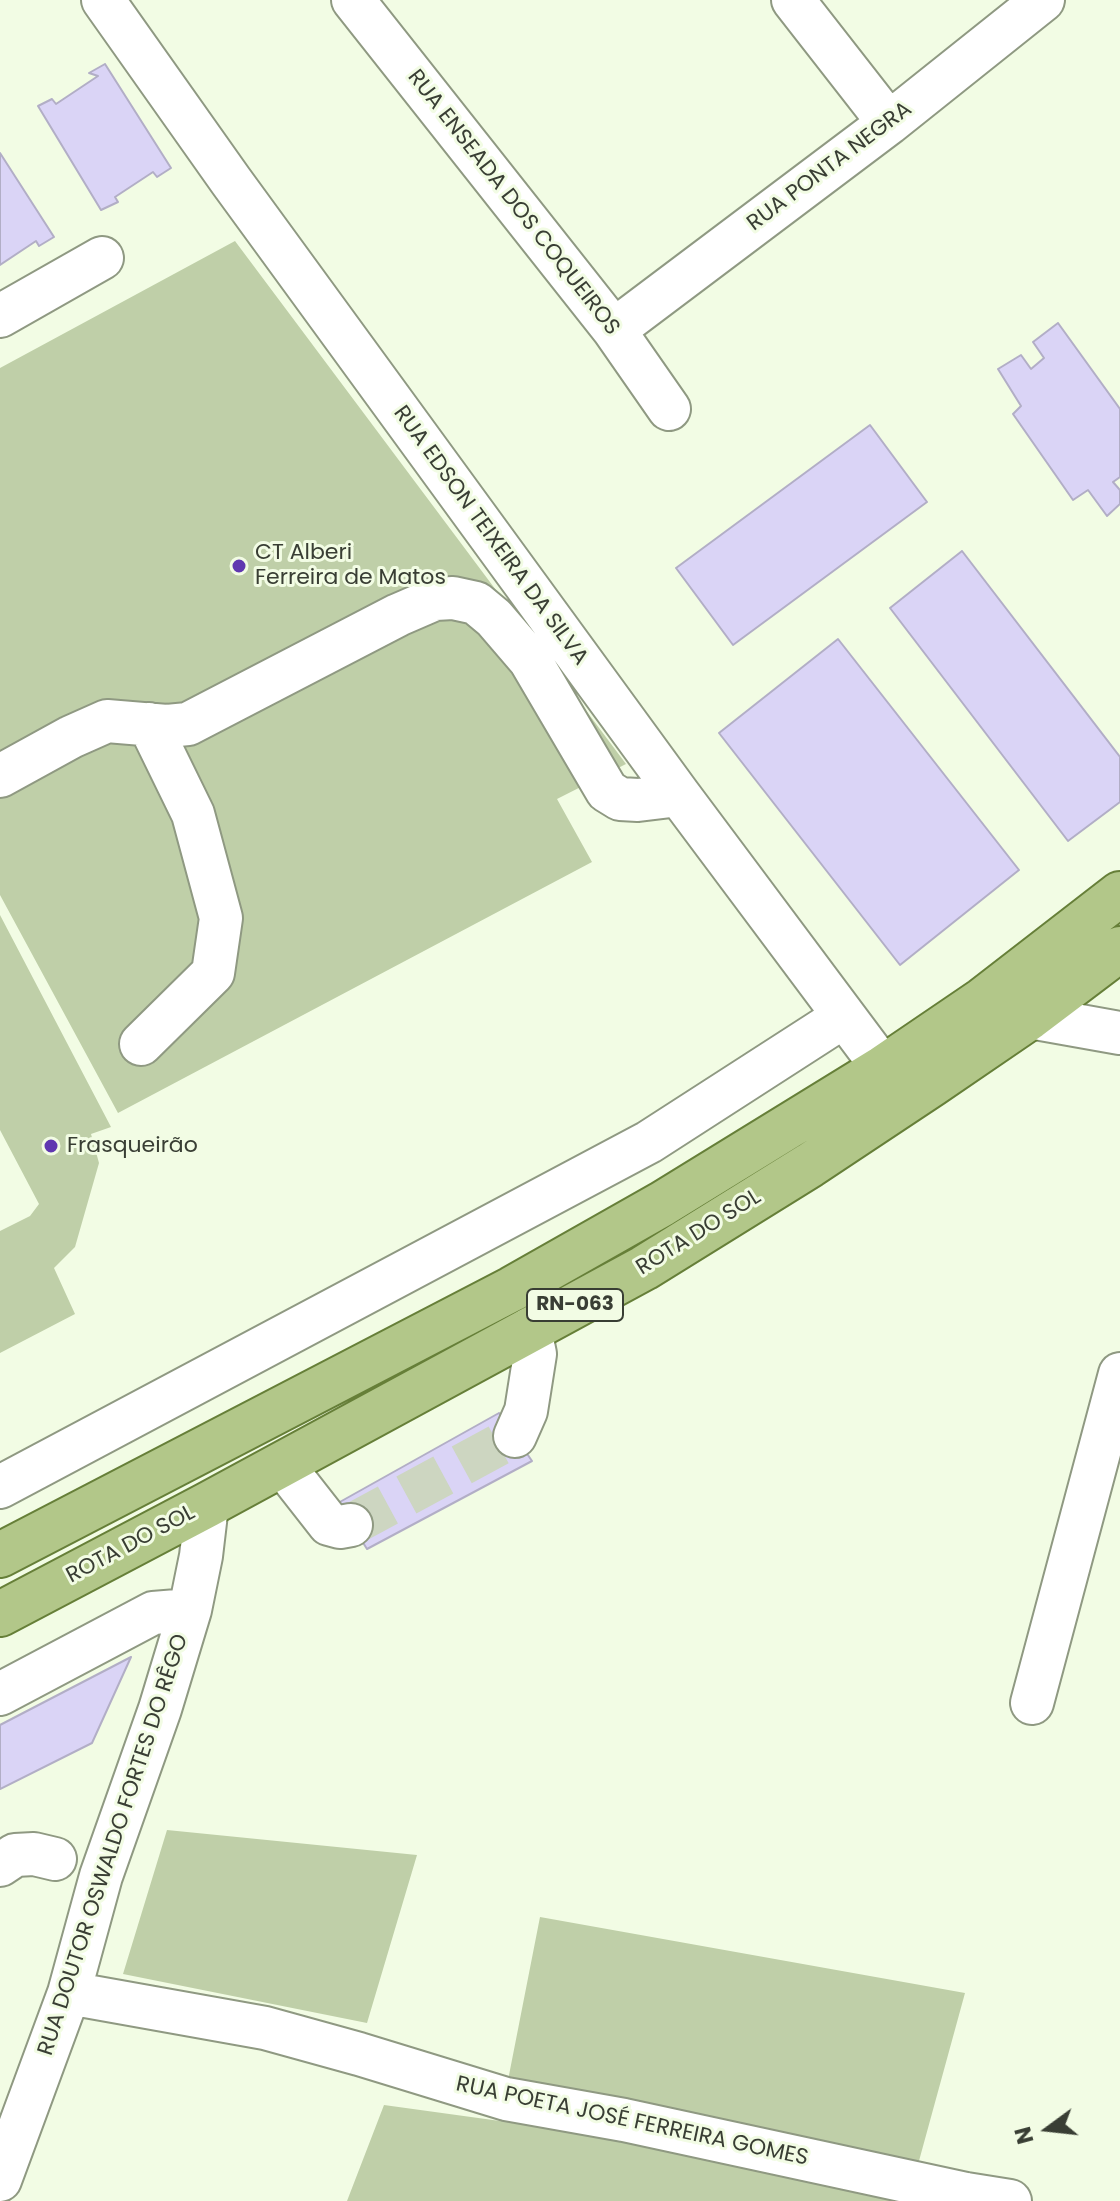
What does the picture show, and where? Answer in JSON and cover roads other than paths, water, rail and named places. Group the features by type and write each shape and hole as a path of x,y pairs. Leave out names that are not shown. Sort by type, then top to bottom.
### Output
{"main road":[{"name":"ROTA DO SOL","path":"0,1555 512,1289 662,1204 883,1068 983,1000 1120,894"},
{"name":"ROTA DO SOL","path":"0,1614 644,1268 810,1165 1116,962"}],"street":[{"name":"RUA EDSON TEIXEIRA DA SILVA","path":"103,0 231,181 679,795 883,1068"},
{"name":"RUA ENSEADA DOS COQUEIROS","path":"353,0 614,330 669,409"},
{"path":"793,0 889,123"},
{"name":"RUA PONTA NEGRA","path":"614,330 889,123 1043,0"},
{"path":"0,316 102,258"},
{"path":"0,776 107,721 167,726 188,724 398,615 435,599 453,598 476,603 494,618 530,660 607,791 620,799 638,800 679,795"},
{"path":"141,1044 213,973 221,918 193,814 149,724"},
{"path":"0,1487 649,1142 843,1017"},
{"path":"1030,1017 1120,1033"},
{"path":"515,1436 526,1411 535,1354 530,1329"},
{"path":"1032,1703 1120,1374"},
{"path":"282,1464 329,1524 340,1527 351,1525"},
{"name":"RUA DOUTOR OSWALDO FORTES DO RÊGO","path":"0,2180 69,1993 101,1876 160,1709 190,1610 207,1505"},
{"path":"0,1694 153,1613 190,1610"},
{"path":"0,1865 15,1855 34,1854 55,1859"},
{"name":"RUA POETA JOSÉ FERREIRA GOMES","path":"69,1993 265,2028 506,2099 624,2120 1010,2201"}],"tunnel":[{"path":"351,1525 515,1436"}],"place":[{"name":"CT Alberi Ferreira de Matos","path":"239,566"},
{"name":"Frasqueirão","path":"51,1146"}]}
